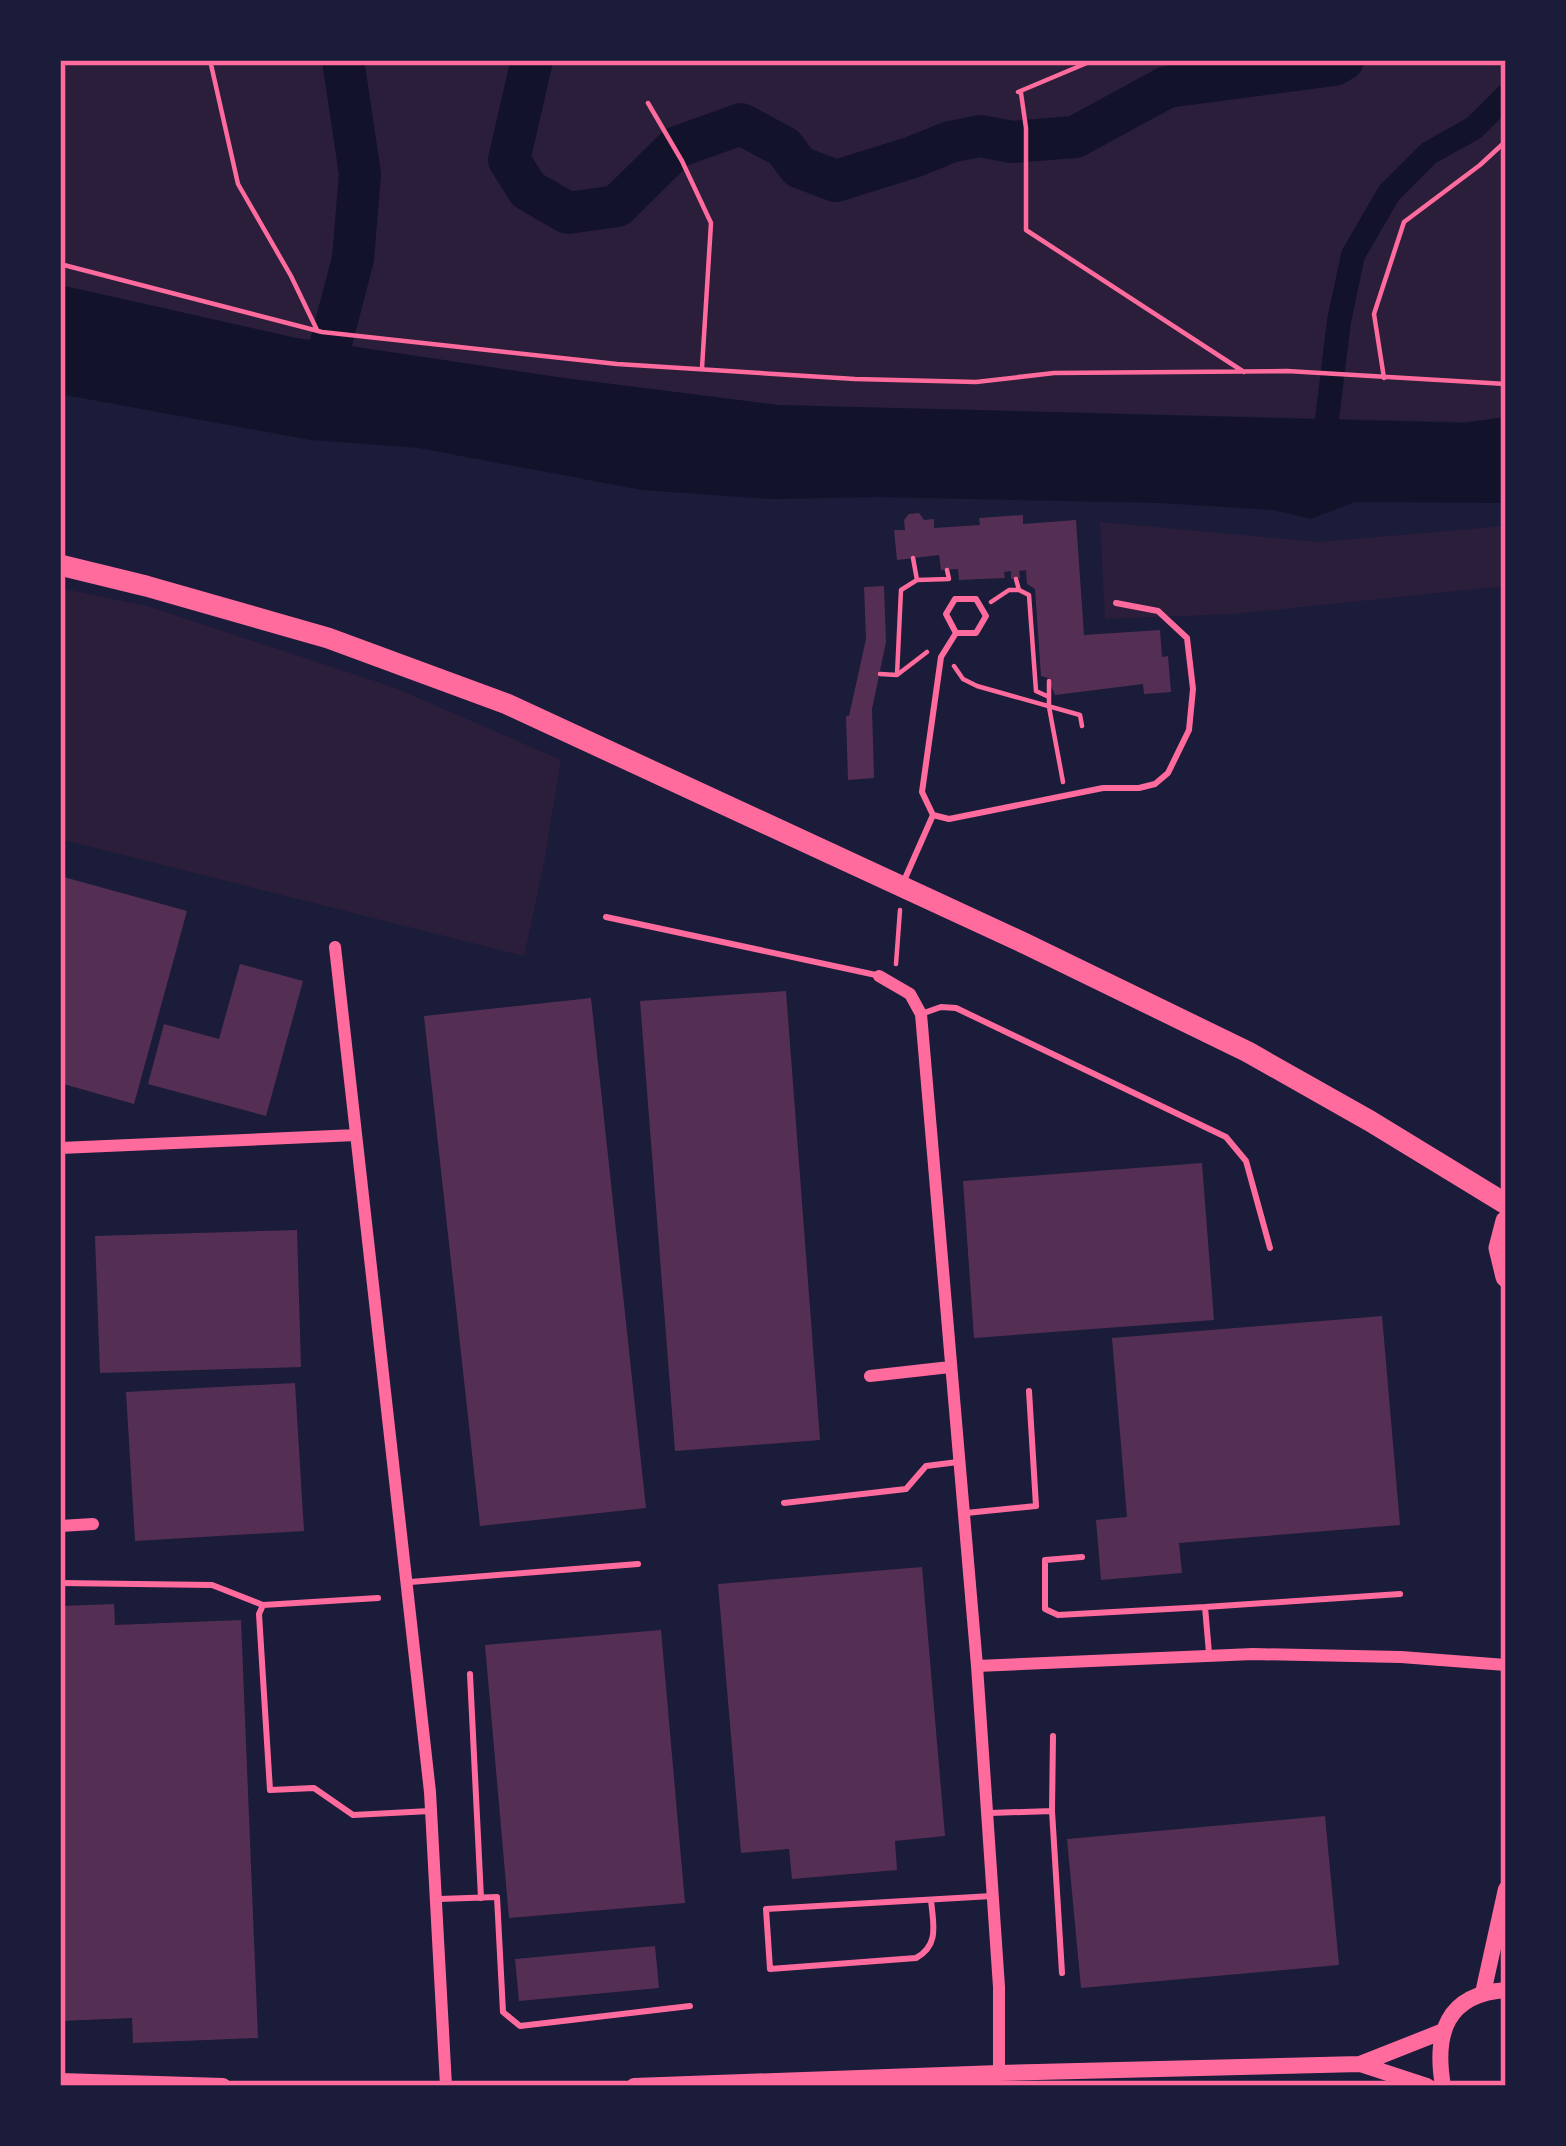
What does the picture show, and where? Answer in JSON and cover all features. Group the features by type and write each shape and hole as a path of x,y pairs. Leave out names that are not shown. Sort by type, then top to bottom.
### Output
{"main road":[{"path":"60,565 328,638 507,704 1249,1052 1506,1204"},
{"path":"1506,1221 1499,1248 1506,1277"}],"street":[{"path":"335,947 430,1810 446,2086"},
{"path":"879,976 910,994 921,1014 977,1666 999,1987 999,2073"},
{"path":"60,1148 356,1136"},
{"path":"869,1376 950,1367"},
{"path":"60,1526 93,1524"},
{"path":"977,1666 1210,1656 1401,1657 1506,1665"},
{"path":"1483,1993 1506,1889"},
{"path":"1443,2086 1438,2051 1442,2032 1457,2010 1483,1993 1506,1990"},
{"path":"1360,2064 1442,2032"},
{"path":"634,2086 1360,2064 1427,2086"},
{"path":"60,2081 223,2086"}],"lane":[{"path":"955,599 976,599 986,616 976,633 956,633 946,614 955,599"},
{"path":"932,814 949,819 1103,788 1139,788 1155,784 1168,773 1189,730 1193,689 1187,638 1158,611 1116,603"},
{"path":"902,886 932,814 922,792 941,657 956,633"},
{"path":"606,917 879,976"},
{"path":"921,1014 956,1008 1226,1137 1246,1161 1270,1248"},
{"path":"963,1513 1036,1506 1029,1391"},
{"path":"784,1503 907,1489 926,1466 958,1462"},
{"path":"1082,1557 1045,1561 1045,1609 1058,1615 1400,1594"},
{"path":"406,1582 638,1564"},
{"path":"60,1583 212,1585 263,1605 378,1598"},
{"path":"263,1605 259,1615 270,1790 314,1788 353,1815 430,1810"},
{"path":"1205,1607 1210,1656"},
{"path":"470,1674 482,1898"},
{"path":"1053,1736 1052,1810 1062,1973"},
{"path":"987,1813 1052,1810"},
{"path":"932,1900 933,1943 916,1958 770,1969 766,1909 992,1896"},
{"path":"435,1899 497,1897 503,2012 520,2026 690,2006"}],"path":[{"path":"210,60 238,184 320,331"},
{"path":"1094,60 1019,93 1026,128 1026,230 1244,372"},
{"path":"647,103 711,223 702,368"},
{"path":"1384,378 1374,314 1404,222 1506,141"},
{"path":"60,264 320,331 617,364 976,382 1054,373 1287,371 1506,384"},
{"path":"913,558 917,580"},
{"path":"897,676 901,590 917,580 949,579 947,570"},
{"path":"1016,579 1019,590"},
{"path":"981,608 1009,590 1028,595 1036,691 1049,697"},
{"path":"880,674 897,676 937,644 947,644 955,652 954,666 963,680 1080,715 1082,726"},
{"path":"1048,681 1048,707 1065,796"},
{"path":"895,983 902,886"}],"shaded area":[{"path":"60,60 1506,60 1506,417 1466,422 777,405 296,338 60,285"},
{"path":"60,285 296,338 777,405 1464,423 1506,417 1506,503 1355,502 1310,519 1274,510 1162,503 773,499 642,490 419,448 311,440 60,394"},
{"path":"1100,522 1318,542 1506,526 1506,586 1234,614 1105,619"},
{"path":"60,588 147,606 393,687 561,760 524,956 60,839"}],"building":[{"path":"919,513 924,520 934,519 934,528 980,525 979,518 1023,515 1023,524 1076,520 1084,635 1160,630 1171,692 1144,694 1143,684 1055,695 1051,679 1041,676 1035,589 1027,584 1026,570 1019,571 1020,578 1011,579 1011,571 1004,572 1005,578 959,580 958,569 941,570 939,555 897,560 894,530 905,530 904,520"},
{"path":"884,586 886,642 872,709 874,778 848,780 846,716 866,639 864,587"},
{"path":"60,876 187,911 134,1104 60,1083"},
{"path":"240,964 303,981 266,1116 148,1084 164,1024 219,1039"},
{"path":"786,991 820,1440 675,1451 640,1001"},
{"path":"591,998 646,1508 480,1526 424,1016"},
{"path":"1202,1163 1214,1320 974,1338 963,1181"},
{"path":"297,1230 301,1367 100,1373 95,1236"},
{"path":"1382,1316 1400,1525 1179,1543 1182,1573 1101,1580 1096,1520 1127,1517 1112,1338"},
{"path":"295,1383 304,1531 135,1541 126,1392"},
{"path":"922,1567 945,1836 895,1841 897,1870 792,1879 789,1849 741,1853 718,1584"},
{"path":"114,1604 115,1625 241,1620 258,2038 133,2043 132,2018 60,2021 60,1606"},
{"path":"661,1630 685,1903 509,1918 485,1645"},
{"path":"1325,1816 1339,1965 1081,1988 1067,1839"},
{"path":"655,1946 659,1988 519,2001 515,1959"}],"waterway":[{"path":"322,377 353,259 360,174 343,60"},
{"path":"532,60 509,160 528,190 568,213 617,206 677,147 741,124 784,147 799,167 836,181 980,136 1012,142 1075,137 1167,87 1343,60"},
{"path":"1323,452 1339,321 1353,255 1389,193 1429,153 1474,128 1506,96"}]}
